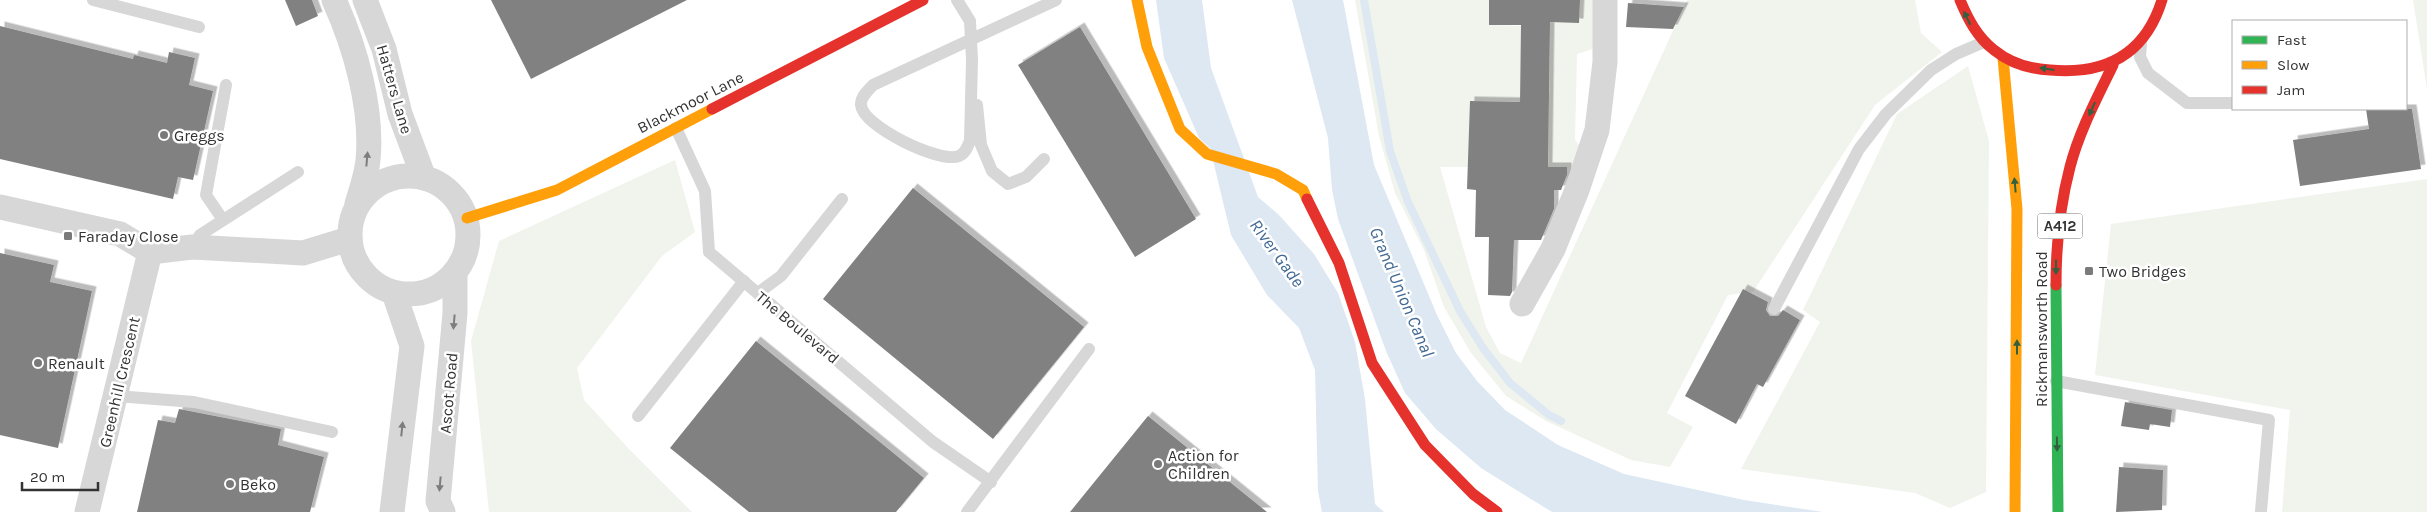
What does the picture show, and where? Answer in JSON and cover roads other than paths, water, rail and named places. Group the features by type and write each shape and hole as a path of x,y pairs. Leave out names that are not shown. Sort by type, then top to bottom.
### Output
{"main road":[{"name":"Blackmoor Lane","path":"467,218 557,190 923,0"},
{"path":"1137,0 1147,47 1180,129 1207,154 1276,174 1303,190 1339,263 1372,363 1425,445 1473,494 1497,512"},
{"name":"A412","path":"1960,0 1969,22 1984,42 2003,58 2022,65 2065,72 2090,70 2113,65 2127,55 2150,28 2162,0"},
{"name":"Rickmansworth Road","path":"2003,58 2017,209 2015,512"},
{"name":"Rickmansworth Road","path":"2058,512 2056,250 2070,167 2090,111 2113,65"}],"street":[{"path":"334,0 344,21 360,69 366,116 368,160 357,207 351,222 350,239 354,257 363,273 377,286 394,293 411,295 428,292 443,285 455,274 468,249 467,218 459,202 447,188 414,175 396,177 380,183 367,193 357,207"},
{"name":"Hatters Lane","path":"365,0 384,49 400,114 424,178"},
{"path":"1522,304 1553,249 1577,190 1597,130 1605,62 1605,0"},
{"path":"0,207 120,234 150,252 192,247 303,253 350,239"},
{"name":"Greenhill Crescent","path":"88,512 150,252"},
{"name":"Ascot Road","path":"443,512 438,501 455,313 455,274"},
{"path":"392,512 412,346 394,293"}],"lane":[{"path":"93,0 199,27"},
{"path":"957,0 970,21 970,41 981,144 992,171 1008,184 1026,177 1044,159"},
{"path":"972,60 970,141 966,151 958,156 942,158 923,151 871,122 863,113 860,104 863,96 873,85 1056,0"},
{"path":"2141,39 2140,56 2148,73 2187,103 2232,103"},
{"path":"1774,308 1860,149 1886,114 1931,70 1956,54 1984,42"},
{"path":"223,220 206,194 226,85"},
{"name":"The Boulevard","path":"676,128 705,191 709,252 934,442 992,482"},
{"path":"192,247 200,236 298,172"},
{"path":"758,293 781,276 842,199"},
{"path":"638,416 744,281"},
{"path":"967,512 992,482 1088,349"},
{"path":"2056,382 2269,420 2261,511"},
{"path":"116,396 194,402 332,432"}],"water":[{"name":"River Gade","path":"1156,0 1202,0 1211,68 1258,197 1279,215 1314,254 1338,293 1355,342 1365,399 1375,504 1384,512 1322,512 1318,491 1315,370 1299,328 1267,295 1231,235 1210,148 1199,138 1164,58"},
{"name":"Grand Union Canal","path":"1292,0 1343,0 1374,165 1437,315 1456,353 1477,381 1505,410 1558,445 1624,474 1744,500 1823,512 1552,512 1481,468 1436,429 1405,393 1386,351 1338,219 1332,190 1328,138"}],"waterway":[{"path":"1364,0 1390,151 1408,202 1460,311 1483,348 1510,383 1549,415 1561,421"}],"place":[{"name":"Greggs","path":"164,135"},
{"name":"Faraday Close","path":"68,236"},
{"name":"Two Bridges","path":"2089,271"},
{"name":"Renault","path":"38,363"},
{"name":"Action for Children","path":"1158,464"},
{"name":"Beko","path":"230,484"}]}
